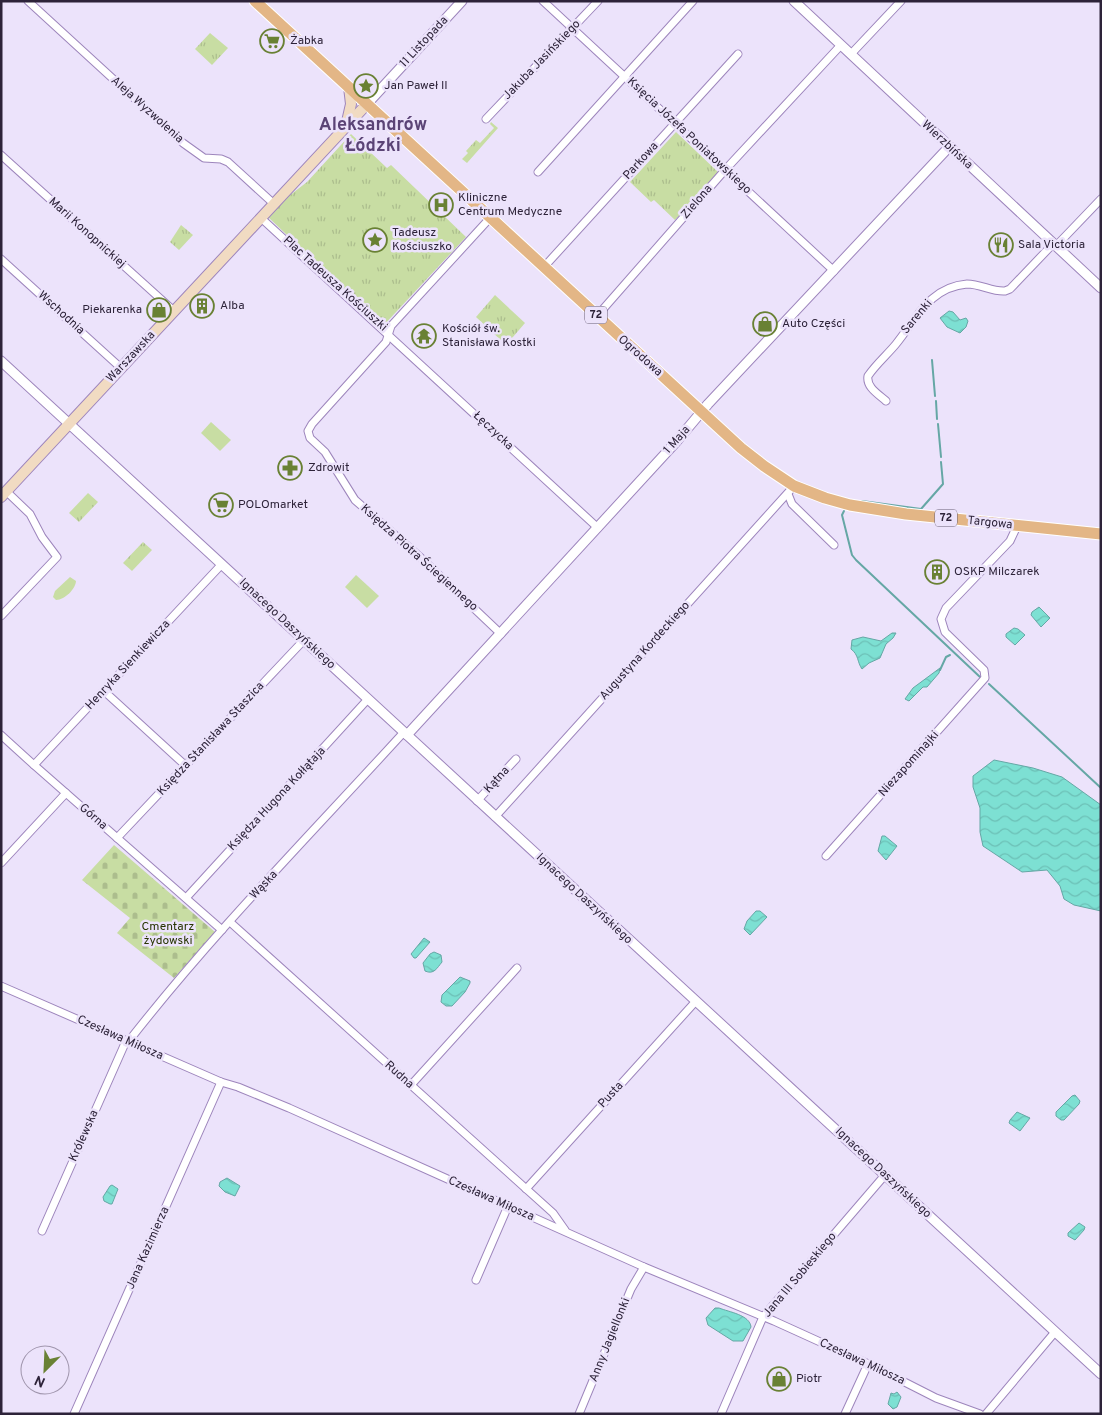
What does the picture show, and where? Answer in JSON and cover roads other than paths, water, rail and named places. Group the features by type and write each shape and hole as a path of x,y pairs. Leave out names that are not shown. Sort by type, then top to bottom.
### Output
{"main road":[{"name":"72","path":"255,1 490,218"},
{"path":"346,127 350,108 349,87"},
{"path":"261,218 367,104"},
{"name":"Warszawska","path":"4,494 261,218"},
{"name":"Ogrodowa","path":"490,218 702,412 791,490"},
{"name":"Targowa","path":"791,490 867,509 1101,534"}],"street":[{"name":"Aleja Wyzwolenia","path":"28,1 183,143 204,158 221,159 228,162 274,204"},
{"name":"11 Listopada","path":"367,104 462,1"},
{"name":"Księcia Józefa Poniatowskiego","path":"543,1 834,271"},
{"name":"Jakuba Jasińskiego","path":"486,119 598,1"},
{"path":"538,172 693,1"},
{"name":"Wierzbińska","path":"794,1 1101,288"},
{"path":"851,54 901,1"},
{"name":"Zielona","path":"597,316 725,170 841,45"},
{"name":"Parkowa","path":"544,268 738,54"},
{"name":"1 Maja","path":"406,734 501,634 702,412 949,147"},
{"name":"Marii Konopnickiej","path":"1,155 174,311"},
{"path":"1055,245 1101,199"},
{"name":"Plac Tadeusza Kościuszki","path":"261,218 388,334 391,326 400,315 490,218"},
{"name":"Sarenki","path":"886,401 867,381 868,376 930,301 941,291 955,286 969,284 1005,291 1010,289 1055,245"},
{"name":"Wschodnia","path":"1,259 121,368"},
{"name":"Księdza Piotra Ściegiennego","path":"388,334 386,342 312,424 308,431 310,438 325,452 355,500 501,634"},
{"name":"Łęczycka","path":"388,334 598,528"},
{"name":"Ignacego Daszyńskiego","path":"1,361 1101,1374"},
{"name":"Ogrodowa","path":"791,490 792,504 834,545"},
{"name":"Augustyna Kordeckiego","path":"495,817 791,490"},
{"path":"1,616 57,557 42,537 30,514 4,494"},
{"name":"Niezapominajki","path":"826,856 981,684 986,676 984,670 945,632 941,619 946,608 1010,541 1017,526"},
{"name":"Henryka Sienkiewicza","path":"34,765 222,564"},
{"name":"Księdza Stanisława Staszica","path":"118,838 304,640"},
{"path":"104,691 186,766"},
{"name":"Księdza Hugona Kołłątaja","path":"186,898 368,699"},
{"name":"Wąska","path":"127,1041 222,930 406,734"},
{"name":"Górna","path":"1,735 186,898"},
{"name":"Kątna","path":"478,801 516,759"},
{"path":"1,863 66,793"},
{"path":"186,898 222,930"},
{"name":"Rudna","path":"230,922 553,1213 565,1231"},
{"path":"411,1085 517,968"},
{"name":"Czesława Miłosza","path":"1,986 221,1082 289,1108 644,1267 868,1364 936,1398 980,1414"},
{"name":"Pusta","path":"526,1189 696,1001"},
{"name":"Królewska","path":"42,1231 127,1041"},
{"name":"Jana Kazimierza","path":"74,1414 221,1082"},
{"name":"Jana III Sobieskiego","path":"721,1414 763,1317 885,1176"},
{"path":"476,1280 508,1206"},
{"name":"Anny Jagiellonki","path":"579,1414 631,1289 644,1267"},
{"path":"986,1414 1055,1332"},
{"path":"845,1414 868,1364"}],"water":[{"path":"949,311 953,312 960,320 966,318 968,321 966,327 960,333 947,327 940,318"},
{"path":"1039,607 1050,618 1041,627 1031,615"},
{"path":"1014,628 1025,635 1015,645 1006,637 1006,634"},
{"path":"892,633 896,633 886,644 880,658 862,669 851,649 852,640 863,637 881,641"},
{"path":"940,668 939,673 927,687 923,687 909,701 905,699 913,688"},
{"path":"994,760 1033,768 1062,777 1101,805 1101,911 1074,905 1064,899 1060,886 1047,870 1022,872 983,846 980,832 980,808 973,787 973,776"},
{"path":"882,836 885,836 897,846 886,860 878,851"},
{"path":"756,911 760,911 767,917 750,935 744,929 747,921"},
{"path":"424,938 430,942 414,958 411,954"},
{"path":"434,952 441,955 442,962 437,969 431,972 425,971 423,963"},
{"path":"460,977 470,981 470,983 465,992 452,1006 446,1006 441,1002 442,995"},
{"path":"1075,1095 1080,1101 1079,1104 1064,1120 1061,1120 1056,1116 1056,1112"},
{"path":"1017,1112 1030,1118 1020,1131 1009,1123"},
{"path":"227,1178 240,1186 235,1196 225,1192 219,1186 220,1182"},
{"path":"112,1185 118,1189 112,1204 110,1204 104,1201 103,1197"},
{"path":"1079,1223 1085,1227 1075,1240 1068,1236 1068,1233"},
{"path":"715,1308 743,1317 750,1323 751,1327 743,1341 733,1341 708,1325 706,1318"},
{"path":"897,1392 901,1397 897,1407 893,1409 888,1404 891,1393"}],"waterway":[{"path":"932,360 935,396"},
{"path":"936,401 937,419"},
{"path":"938,424 941,457"},
{"path":"862,501 921,509 943,484 941,462"},
{"path":"844,511 842,515 852,555 856,560 980,677"},
{"path":"940,670 946,657 950,655"},
{"path":"989,684 1101,788"}],"place":[{"name":"Żabka","path":"272,41"},
{"name":"Jan Paweł II","path":"366,86"},
{"name":"Kliniczne Centrum Medyczne","path":"441,205"},
{"name":"Tadeusz Kościuszko","path":"375,240"},
{"name":"Sala Victoria","path":"1001,245"},
{"name":"Alba","path":"202,306"},
{"name":"Piekarenka","path":"159,310"},
{"name":"Auto Części","path":"765,324"},
{"name":"Kościół św. Stanisława Kostki","path":"424,336"},
{"name":"Zdrowit","path":"290,468"},
{"name":"POLOmarket","path":"221,505"},
{"name":"OSKP Milczarek","path":"937,572"},
{"name":"Piotr","path":"779,1379"}],"district":[{"name":"Aleksandrów Łódzki","path":"373,135"}],"park label":[{"name":"Cmentarz żydowski","path":"168,934"}]}
